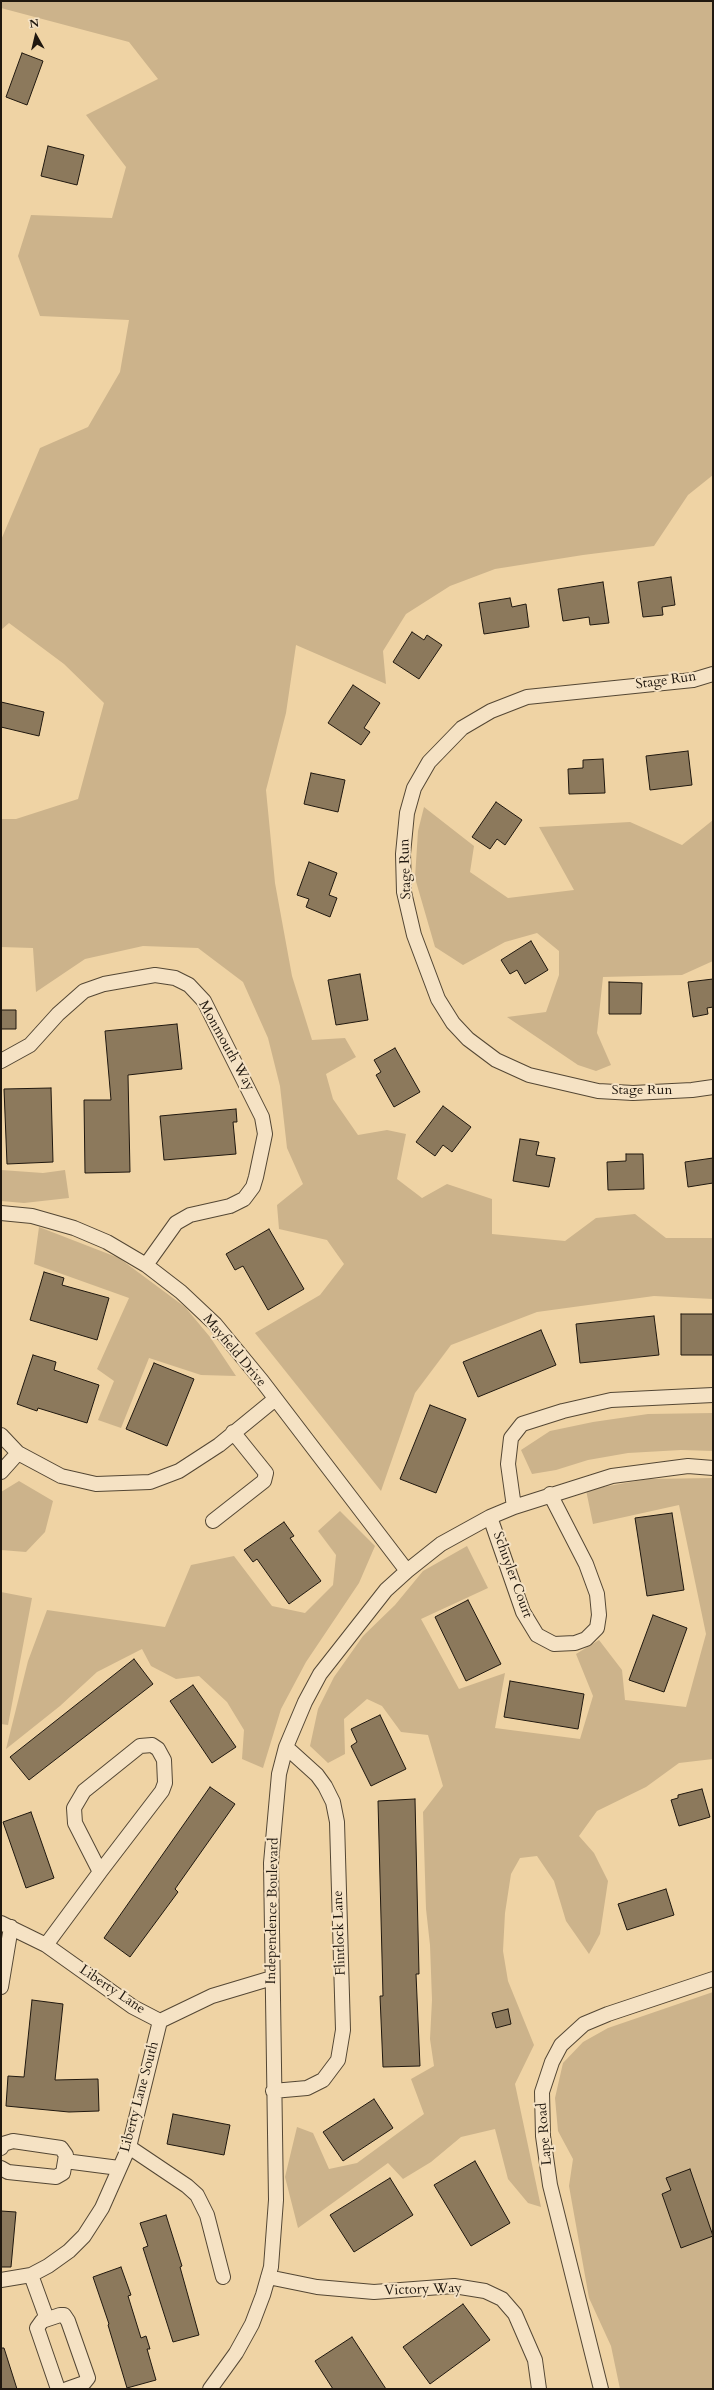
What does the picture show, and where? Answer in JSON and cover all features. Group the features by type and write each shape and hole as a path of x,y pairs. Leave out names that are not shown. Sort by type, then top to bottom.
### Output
{"street":[{"name":"Stage Run","path":"713,674 693,680 527,697 491,711 468,724 429,762 414,788 406,813 403,854 404,892 414,935 438,999 453,1023 468,1039 496,1060 529,1075 598,1090 632,1093 692,1090 713,1087"},
{"name":"Monmouth Way","path":"1,1061 30,1044 58,1014 84,991 104,984 155,975 175,978 189,985 204,1001 262,1117 265,1134 256,1178 253,1187 244,1199 230,1206 190,1215 176,1223 146,1265"},
{"name":"Mayfield Drive","path":"2,1215 32,1216 74,1228 107,1242 146,1265 181,1292 215,1324 407,1571"},
{"path":"514,1507 508,1464 511,1438 522,1424 563,1411 611,1400 713,1395"},
{"path":"1,1435 18,1453 61,1476 96,1484 150,1482 179,1471 219,1445 274,1400"},
{"path":"213,1521 264,1481 266,1473 233,1432"},
{"path":"1,1472 18,1453"},
{"name":"Independence Boulevard","path":"210,2389 236,2353 252,2324 268,2276 276,2200 273,2091 271,1864 279,1774 286,1747 305,1702 320,1674 386,1590 441,1544 490,1517 550,1494 612,1476 656,1469 688,1466 713,1468"},
{"name":"Schuyler Court","path":"490,1517 523,1612 537,1635 554,1644 575,1643 586,1639 597,1628 599,1615 597,1594 586,1564 550,1494"},
{"path":"46,1945 162,1791 165,1783 164,1760 158,1750 152,1745 140,1746 84,1791 74,1808 75,1823 100,1872"},
{"name":"Flintlock Lane","path":"273,2091 307,2088 323,2080 338,2060 343,2030 337,1822 333,1802 325,1786 317,1775 286,1747"},
{"path":"1,1987 6,1925"},
{"name":"Liberty Lane","path":"6,1925 46,1945 133,2008 160,2021 212,1996 272,1978"},
{"name":"Lape Road","path":"601,2389 550,2185 543,2136 542,2092 552,2062 561,2045 584,2024 608,2014 713,1979"},
{"name":"Liberty Lane South","path":"1,2280 30,2275 48,2266 69,2251 84,2236 102,2208 129,2148 160,2021"},
{"path":"1,2148 3,2144 13,2142 61,2148 65,2151 63,2173 56,2177 8,2172 1,2168"},
{"path":"129,2148 187,2186 197,2195 207,2215 223,2277"},
{"path":"65,2161 119,2168"},
{"path":"30,2275 47,2319"},
{"name":"Victory Way","path":"268,2276 317,2287 374,2292 454,2286 485,2291 502,2299 515,2314 535,2360 539,2389"},
{"path":"58,2389 37,2328 38,2324 47,2319 60,2315 67,2318 88,2378 84,2383 67,2389"}],"shaded area":[{"path":"1,1 713,1 713,475 688,495 654,546 583,555 495,569 450,586 406,614 383,651 386,684 296,645 286,713 266,790 275,883 292,976 312,1040 345,1038 356,1057 326,1074 333,1099 358,1135 387,1130 406,1134 397,1179 422,1198 447,1184 492,1199 492,1234 565,1241 596,1218 635,1214 666,1238 713,1238 713,1299 654,1296 537,1312 451,1345 415,1393 381,1491 255,1333 320,1295 344,1264 327,1240 279,1229 277,1205 303,1184 287,1148 280,1086 268,1038 243,982 198,948 143,946 85,959 36,992 33,948 1,947 1,819 16,819 78,799 104,703 64,664 9,623 1,630 1,540 40,448 88,427 120,372 129,320 40,316 18,256 31,215 112,218 126,167 86,115 158,79 129,42 1,8"},
{"path":"424,807 474,846 470,872 508,898 574,890 539,827 630,822 682,845 713,820 713,961 682,975 603,977 597,1033 611,1065 596,1071 578,1065 507,1017 546,1012 559,975 559,951 537,933 505,942 463,965 435,947 415,878 418,831"},
{"path":"1,1170 43,1173 65,1170 69,1198 24,1203 1,1201"},
{"path":"39,1227 119,1258 185,1307 210,1337 236,1376 201,1375 149,1358 121,1428 98,1420 114,1381 97,1369 129,1298 34,1264"},
{"path":"713,1413 713,1451 681,1450 628,1453 588,1460 556,1470 532,1474 521,1450 550,1431 593,1422 648,1414"},
{"path":"713,1478 713,1759 679,1763 646,1787 597,1811 579,1836 594,1853 608,1881 600,1934 589,1954 566,1921 554,1881 537,1856 520,1858 511,1874 505,1913 503,1951 508,1981 534,2045 515,2084 541,2207 528,2203 508,2179 495,2129 461,2137 431,2162 403,2179 388,2163 298,2228 285,2177 297,2127 313,2133 329,2169 357,2163 424,2114 411,2079 434,2066 430,2039 432,2000 430,1945 426,1909 423,1812 443,1786 428,1735 401,1732 382,1706 367,1699 344,1719 345,1754 328,1763 310,1746 318,1709 334,1677 363,1636 395,1605 423,1571 467,1546 488,1588 421,1619 459,1689 505,1673 495,1728 580,1739 593,1696 576,1654 599,1640 622,1670 625,1700 686,1707 706,1634 679,1505 593,1524 586,1490 648,1479"},
{"path":"19,1481 53,1501 45,1532 26,1552 1,1550 1,1492"},
{"path":"340,1511 375,1546 359,1583 306,1662 281,1709 263,1768 242,1759 244,1730 227,1702 199,1676 176,1679 151,1666 142,1649 97,1672 60,1706 6,1749 28,1661 47,1610 165,1627 191,1565 234,1556 272,1606 305,1613 333,1585 336,1555 318,1531"},
{"path":"1,1592 32,1598 8,1725 1,1724"},
{"path":"713,1992 713,2389 620,2389 611,2346 589,2298 569,2186 573,2159 558,2131 555,2098 563,2063 583,2042 608,2028"}],"building":[{"path":"22,53 43,61 27,105 6,97"},
{"path":"48,146 84,155 77,185 41,176"},
{"path":"671,577 675,605 662,607 663,615 643,617 638,582"},
{"path":"603,582 609,623 590,625 589,617 563,621 558,589"},
{"path":"510,598 512,607 526,604 529,627 484,634 479,603"},
{"path":"412,632 424,640 427,635 442,645 419,679 393,662"},
{"path":"353,685 380,703 364,728 370,732 361,745 328,723"},
{"path":"1,702 44,712 39,736 1,727"},
{"path":"688,751 692,785 650,790 646,756"},
{"path":"603,759 605,793 569,794 568,769 583,768 583,760"},
{"path":"311,773 345,780 338,812 304,804"},
{"path":"496,802 522,820 505,845 497,839 490,849 472,837"},
{"path":"309,862 337,873 329,895 337,898 330,917 306,907 309,899 297,895"},
{"path":"531,941 548,970 525,984 517,970 510,974 501,960"},
{"path":"360,974 368,1020 336,1025 328,980"},
{"path":"713,979 713,1007 707,1008 708,1014 693,1017 688,982"},
{"path":"609,982 642,983 641,1014 609,1014"},
{"path":"1,1010 16,1010 16,1029 1,1029"},
{"path":"177,1024 182,1069 128,1075 130,1172 85,1173 84,1100 111,1100 105,1031"},
{"path":"395,1048 420,1092 394,1107 376,1075 381,1072 374,1060"},
{"path":"51,1088 53,1162 7,1164 4,1089"},
{"path":"443,1106 471,1127 452,1152 443,1145 435,1156 416,1142"},
{"path":"236,1109 237,1122 233,1122 236,1154 164,1160 160,1116"},
{"path":"520,1139 539,1142 536,1155 555,1158 549,1187 513,1181"},
{"path":"626,1154 643,1154 644,1189 608,1190 607,1162 626,1161"},
{"path":"713,1158 713,1183 688,1187 685,1162"},
{"path":"269,1229 304,1289 268,1310 243,1266 235,1270 226,1254"},
{"path":"44,1272 64,1278 62,1285 109,1298 97,1340 30,1320"},
{"path":"681,1314 713,1314 713,1355 681,1355"},
{"path":"654,1316 659,1355 580,1363 576,1324"},
{"path":"541,1330 556,1365 478,1397 463,1362"},
{"path":"33,1355 56,1362 54,1370 99,1385 87,1423 38,1408 37,1411 17,1404"},
{"path":"154,1363 194,1379 167,1446 126,1429"},
{"path":"430,1405 466,1419 436,1493 400,1479"},
{"path":"672,1513 684,1590 647,1596 635,1518"},
{"path":"284,1522 294,1536 290,1538 321,1581 289,1604 257,1559 253,1562 244,1550"},
{"path":"468,1600 501,1664 466,1681 435,1617"},
{"path":"653,1615 687,1628 664,1692 629,1680"},
{"path":"134,1659 153,1684 29,1780 10,1757"},
{"path":"510,1681 584,1694 578,1729 504,1717"},
{"path":"193,1685 236,1747 212,1763 170,1701"},
{"path":"380,1715 406,1769 371,1786 351,1746 357,1742 351,1729"},
{"path":"210,1787 235,1804 175,1889 178,1892 130,1957 104,1938"},
{"path":"702,1789 710,1817 679,1826 671,1800 678,1798 678,1795"},
{"path":"415,1799 419,1974 416,1974 420,2066 383,2067 380,1996 383,1996 378,1801"},
{"path":"31,1812 54,1878 26,1888 3,1822"},
{"path":"666,1889 674,1915 627,1930 618,1904"},
{"path":"32,2000 63,2004 55,2080 98,2079 99,2111 69,2112 6,2106 8,2076 24,2077"},
{"path":"508,2009 511,2024 496,2028 492,2013"},
{"path":"374,2099 393,2128 343,2161 323,2132"},
{"path":"173,2114 230,2125 224,2155 167,2144"},
{"path":"475,2161 510,2223 471,2246 434,2185"},
{"path":"690,2169 713,2236 681,2248 662,2194 671,2190 666,2178"},
{"path":"390,2178 413,2215 354,2252 330,2215"},
{"path":"1,2211 16,2212 11,2267 1,2267"},
{"path":"166,2215 182,2266 180,2267 199,2335 173,2342 143,2248 148,2246 140,2223"},
{"path":"121,2267 131,2295 128,2296 141,2338 146,2336 150,2349 147,2349 156,2380 127,2388 108,2325 109,2324 93,2277"},
{"path":"463,2304 490,2340 430,2384 403,2347"},
{"path":"352,2337 386,2389 333,2389 315,2361"},
{"path":"1,2348 4,2348 17,2389 1,2389"}]}
